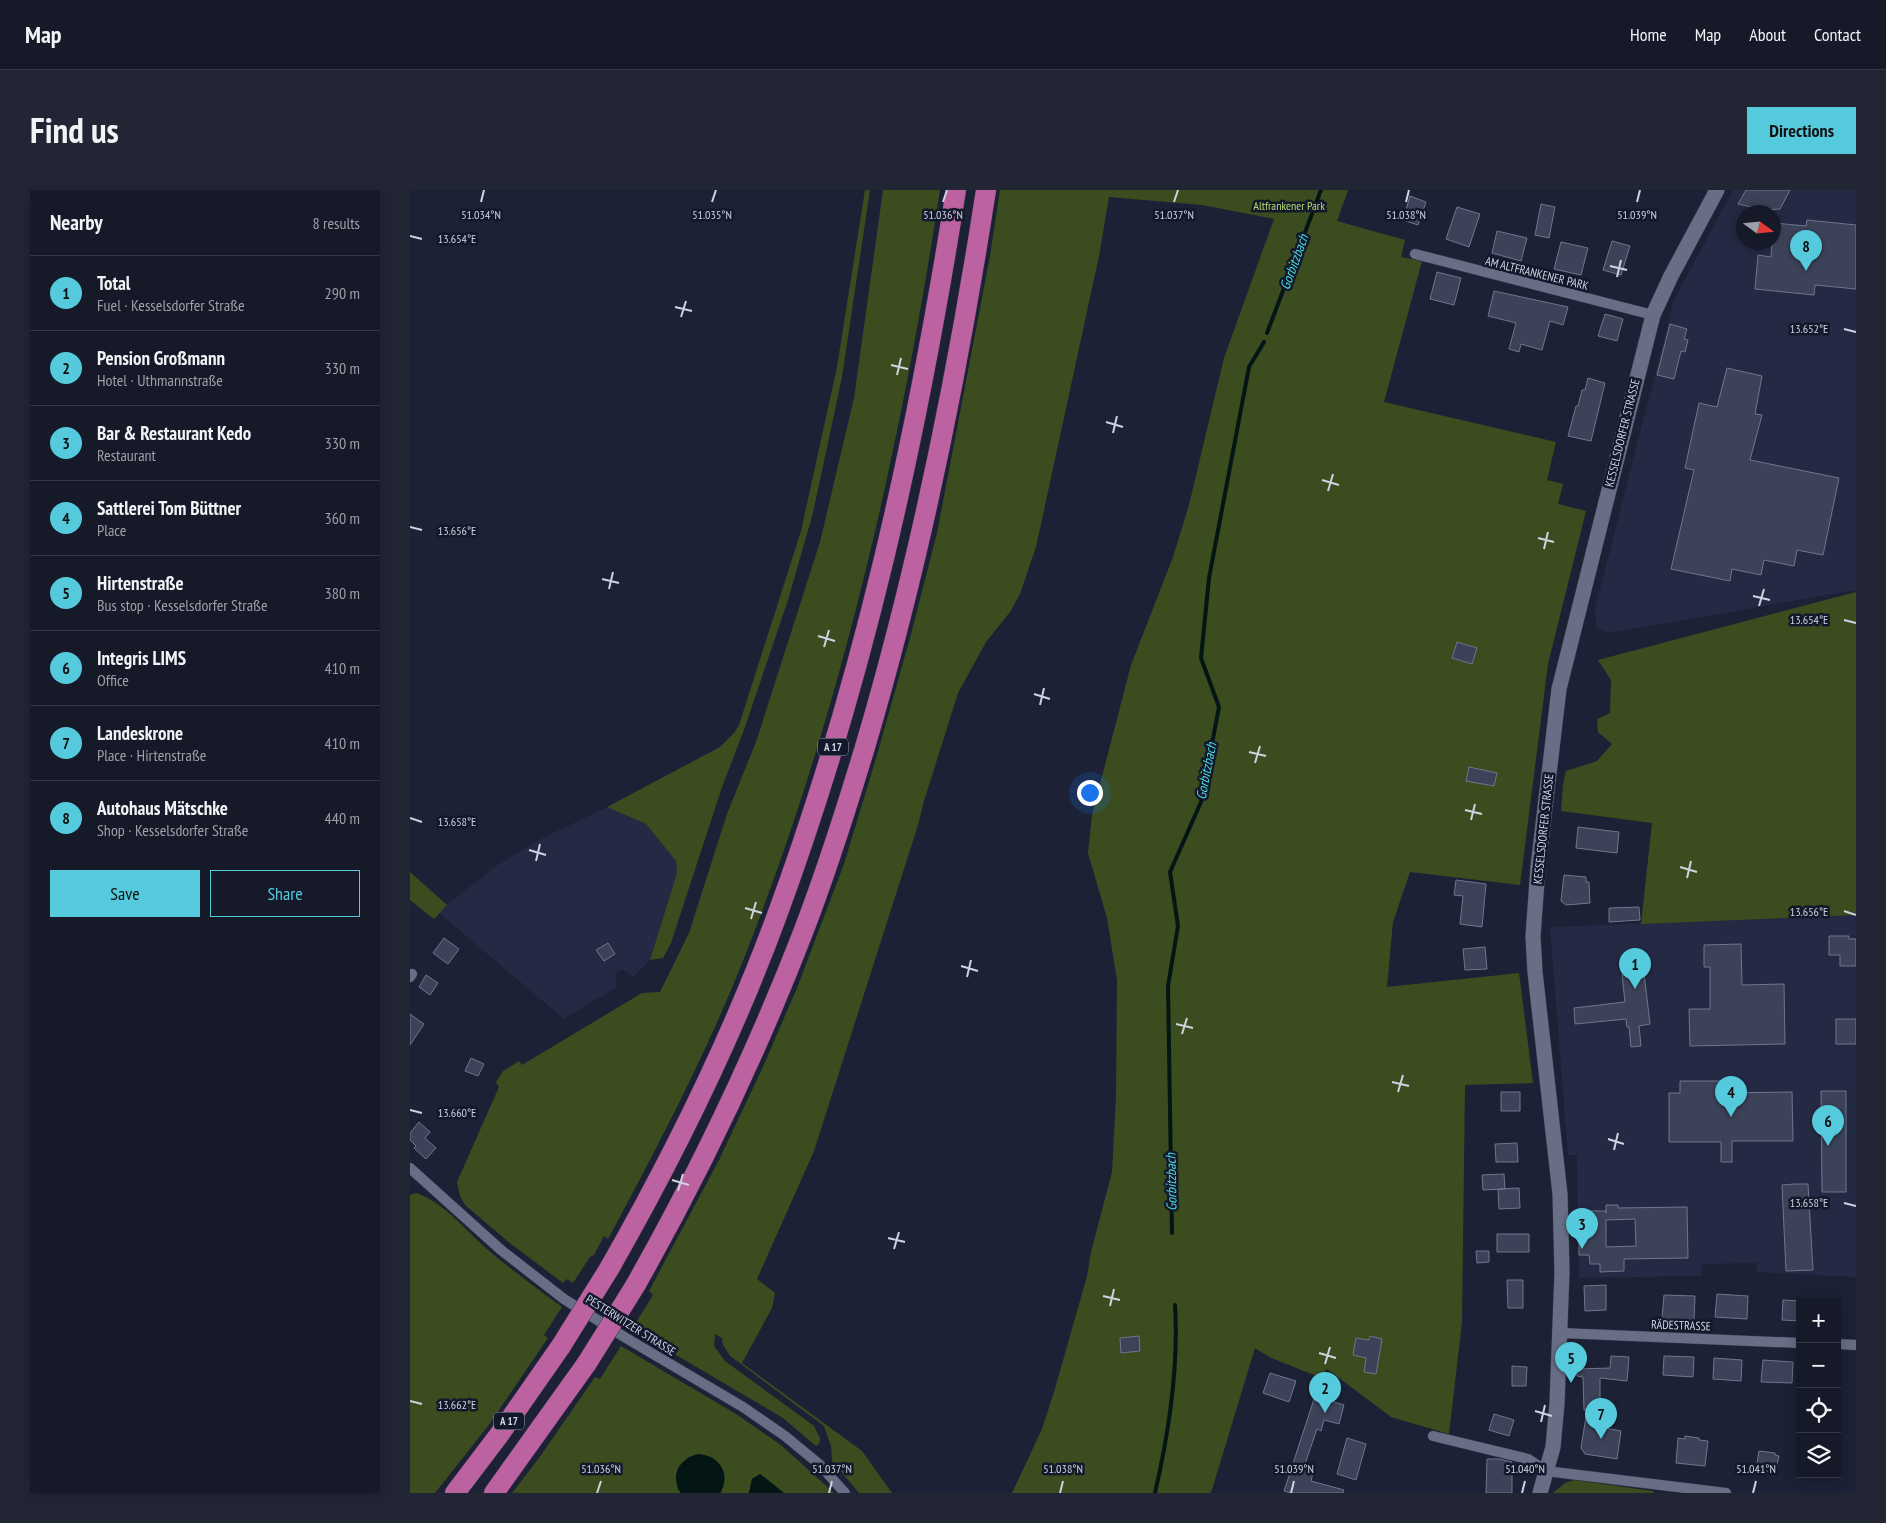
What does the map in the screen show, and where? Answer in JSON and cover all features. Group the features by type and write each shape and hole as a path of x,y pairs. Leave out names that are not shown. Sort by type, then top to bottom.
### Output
{"highway":[{"name":"A 17","path":"455,1493 504,1428 561,1346 640,1216 717,1061 775,920 801,847 851,687 885,553 924,375 956,190"},
{"name":"A 17","path":"494,1493 587,1363 636,1286 700,1166 746,1072 804,932 852,789 882,690 915,561 957,362 986,190"}],"main road":[{"name":"KESSELSDORFER STRASSE","path":"1540,1493 1554,1438 1559,1378 1561,1333 1560,1194 1533,945 1538,867 1558,689 1653,315 1678,262 1717,190"}],"street":[{"name":"AM ALTFRANKENER PARK","path":"1415,254 1653,315"},
{"name":"PESTERWITZER STRASSE","path":"410,1168 501,1250 564,1298 626,1338 750,1412 785,1436 819,1464 845,1493"},
{"name":"RÄDESTRASSE","path":"1561,1333 1796,1343"},
{"path":"1841,1344 1856,1345"},
{"path":"1433,1436 1528,1459 1546,1471 1668,1490 1726,1493"}],"shaded area":[{"path":"1733,190 1856,190 1856,590 1609,633 1596,628 1595,609 1674,300"},
{"path":"607,807 646,824 676,861 677,873 650,960 633,977 622,969 615,974 617,987 564,1019 439,913 496,866 543,838"},
{"path":"1856,915 1856,1277 1757,1272 1757,1263 1702,1264 1701,1276 1579,1278 1577,1155 1568,1155 1550,927"},
{"path":"698,1454 712,1458 721,1467 725,1479 720,1493 681,1493 676,1480 678,1469 686,1459"},
{"path":"760,1474 784,1493 749,1493 752,1479"}],"green space":[{"path":"865,190 870,190 842,377 813,513 788,600 744,730 722,787 671,943 663,958 650,960 677,873 676,861 646,824 607,807 720,747 739,725 801,531 837,367"},
{"path":"883,190 940,190 907,383 887,479 865,575 840,670 782,857 748,948 717,1023 664,1132 608,1239 604,1236 594,1255 590,1257 573,1283 567,1279 563,1283 511,1244 465,1205 460,1196 457,1182 499,1087 496,1082 503,1071 519,1061 522,1065 642,993 660,992 689,933 727,814 756,742 820,542 854,398"},
{"name":"Altfrankener Park","path":"1000,190 1348,190 1337,221 1405,240 1401,257 1422,261 1384,402 1556,442 1547,480 1563,484 1558,504 1586,511 1548,664 1520,885 1410,872 1393,922 1387,987 1519,973 1533,1083 1465,1085 1462,1322 1449,1434 1391,1417 1327,1369 1319,1377 1269,1357 1255,1348 1211,1493 1012,1493 1042,1429 1054,1392 1087,1276 1091,1252 1112,1172 1116,1096 1117,980 1107,918 1088,853 1092,815 1131,665 1173,557 1189,505 1224,358 1274,219 1202,205 1109,197 1099,256 1036,547 1020,594 1010,612 986,642 958,693 814,1151 757,1279 775,1293 772,1308 742,1363 862,1451 892,1493 859,1493 832,1461 831,1446 824,1426 730,1356 723,1345 722,1338 715,1334 714,1346 725,1361 814,1426 820,1438 819,1444 816,1446 783,1418 632,1329 653,1295 649,1291 719,1160 762,1069 797,988 844,864 910,638 937,533 990,256"},
{"path":"1856,592 1856,915 1641,924 1652,823 1561,811 1566,771 1597,761 1612,744 1598,732 1597,719 1610,713 1611,680 1598,660"},
{"path":"410,872 447,905 434,919 410,900"},
{"path":"416,1193 427,1197 437,1204 494,1255 562,1307 544,1335 548,1338 488,1426 435,1493 410,1493 410,1195"},
{"path":"621,1346 736,1414 781,1445 834,1493 784,1493 760,1474 752,1479 749,1493 720,1493 722,1491 691,1456 679,1466 677,1488 681,1493 512,1493 539,1458 595,1377 600,1379"},
{"path":"1574,1480 1653,1491 1654,1493 1553,1493 1565,1483"}],"building":[{"path":"1746,190 1790,190 1781,207 1781,205 1738,204"},
{"path":"1410,196 1426,202 1418,225 1403,220"},
{"path":"1541,204 1555,207 1549,238 1535,235"},
{"path":"1457,207 1480,214 1469,247 1446,239"},
{"path":"1807,220 1856,225 1856,289 1815,285 1814,295 1755,289 1758,255 1771,257 1771,250 1781,250 1781,224 1806,226"},
{"path":"1497,231 1527,238 1521,261 1492,253"},
{"path":"1612,241 1630,246 1621,275 1603,270"},
{"path":"1561,242 1588,248 1581,275 1554,269"},
{"path":"1437,272 1461,278 1454,305 1430,299"},
{"path":"1494,291 1568,307 1563,325 1550,321 1542,350 1521,344 1519,352 1509,349 1516,323 1488,316"},
{"path":"1605,314 1623,319 1617,341 1598,336"},
{"path":"1670,324 1687,329 1684,339 1688,340 1685,352 1681,351 1674,379 1657,375"},
{"path":"1727,368 1762,376 1755,414 1762,415 1750,460 1839,478 1823,555 1797,550 1794,566 1764,560 1761,575 1732,569 1730,581 1671,569 1694,470 1685,468 1699,403 1717,407"},
{"path":"1588,378 1605,383 1591,441 1568,436 1576,406 1578,406 1582,390 1585,390"},
{"path":"1457,642 1477,648 1472,664 1452,658"},
{"path":"1469,767 1497,773 1494,786 1466,781"},
{"path":"1578,827 1619,832 1617,853 1576,848"},
{"path":"1564,875 1586,877 1586,882 1589,882 1590,903 1566,905 1561,901"},
{"path":"1456,880 1486,884 1482,927 1460,924 1463,896 1454,895"},
{"path":"1639,907 1640,920 1609,922 1609,908"},
{"path":"1829,936 1849,936 1849,939 1856,939 1856,966 1840,966 1840,955 1829,955"},
{"path":"444,938 459,949 448,964 433,953"},
{"path":"608,943 615,954 604,961 596,950"},
{"path":"1741,944 1742,985 1784,984 1785,1044 1690,1046 1689,1009 1710,1009 1710,967 1704,967 1704,945"},
{"path":"1485,947 1487,969 1465,970 1463,949"},
{"path":"1644,973 1650,1024 1639,1026 1641,1046 1631,1047 1629,1027 1627,1027 1626,1019 1575,1024 1574,1008 1625,1002 1622,975"},
{"path":"426,975 438,983 430,995 419,987"},
{"path":"410,1014 424,1024 410,1045"},
{"path":"1836,1019 1856,1019 1856,1044 1836,1044"},
{"path":"471,1058 484,1064 478,1076 465,1071"},
{"path":"1680,1081 1720,1081 1720,1093 1792,1092 1793,1141 1732,1141 1732,1162 1721,1162 1721,1142 1669,1142 1669,1093 1680,1093"},
{"path":"1821,1091 1846,1091 1846,1192 1822,1192"},
{"path":"1501,1092 1520,1092 1520,1111 1501,1111"},
{"path":"419,1122 430,1132 425,1138 436,1148 426,1159 414,1148 416,1146 410,1140 410,1133"},
{"path":"1517,1143 1518,1162 1496,1162 1495,1144"},
{"path":"1504,1174 1505,1189 1483,1190 1482,1175"},
{"path":"1808,1184 1813,1270 1786,1271 1782,1185"},
{"path":"1519,1188 1520,1208 1499,1209 1498,1189"},
{"path":"1606,1205 1618,1205 1618,1208 1687,1207 1688,1258 1624,1259 1624,1271 1600,1272 1600,1264 1590,1264 1589,1255 1579,1255 1579,1237 1582,1237 1582,1211 1606,1211","holes":["1635,1219 1636,1246 1606,1247 1606,1220"]},
{"path":"1497,1234 1529,1234 1529,1252 1497,1252"},
{"path":"1476,1251 1489,1251 1489,1262 1477,1263"},
{"path":"1507,1280 1523,1280 1523,1308 1508,1308"},
{"path":"1606,1285 1606,1310 1585,1311 1584,1286"},
{"path":"1717,1294 1748,1296 1747,1319 1715,1317"},
{"path":"1664,1295 1695,1296 1694,1320 1662,1318"},
{"path":"1783,1300 1796,1301 1796,1321 1782,1320"},
{"path":"1139,1336 1140,1351 1121,1353 1120,1338"},
{"path":"1370,1336 1382,1339 1376,1374 1364,1372 1366,1358 1353,1355 1356,1338 1369,1340"},
{"path":"1611,1356 1629,1357 1627,1381 1600,1378 1600,1427 1621,1431 1617,1459 1585,1454 1581,1448 1587,1410 1584,1410 1583,1377 1577,1376 1577,1369 1610,1368"},
{"path":"1664,1356 1694,1357 1693,1377 1663,1375"},
{"path":"1714,1358 1742,1360 1741,1381 1713,1379"},
{"path":"1763,1360 1793,1362 1792,1383 1761,1382"},
{"path":"1512,1366 1527,1367 1526,1386 1512,1386"},
{"path":"1270,1373 1296,1381 1289,1402 1263,1393"},
{"path":"1315,1396 1344,1405 1339,1424 1324,1420 1321,1431 1317,1429 1304,1467 1314,1469 1311,1481 1344,1490 1343,1493 1291,1493 1284,1491"},
{"path":"1494,1414 1514,1420 1509,1436 1489,1430"},
{"path":"1685,1436 1708,1441 1705,1466 1676,1463 1678,1438 1685,1439"},
{"path":"1347,1438 1366,1444 1356,1480 1337,1474"},
{"path":"1759,1451 1775,1453 1775,1455 1779,1456 1776,1470 1772,1469 1771,1472 1756,1470"},
{"path":"1487,1459 1512,1462 1512,1493 1486,1493"}],"waterway":[{"name":"Gorbitzbach","path":"1267,333 1321,190"},
{"name":"Gorbitzbach","path":"1172,1233 1168,986 1178,926 1170,872 1201,802 1219,707 1201,658 1209,578 1249,367 1264,342"},
{"name":"Gorbitzbach","path":"1155,1493 1165,1447 1172,1400 1176,1352 1175,1305"}],"place":[{"name":"Autohaus Mätschke","path":"1806,271"},
{"name":"Total","path":"1635,989"},
{"name":"Sattlerei Tom Büttner","path":"1731,1117"},
{"name":"Integris LIMS","path":"1828,1146"},
{"name":"Bar & Restaurant Kedo","path":"1582,1249"},
{"name":"Hirtenstraße","path":"1571,1383"},
{"name":"Pension Großmann","path":"1325,1413"},
{"name":"Landeskrone","path":"1601,1439"}]}
